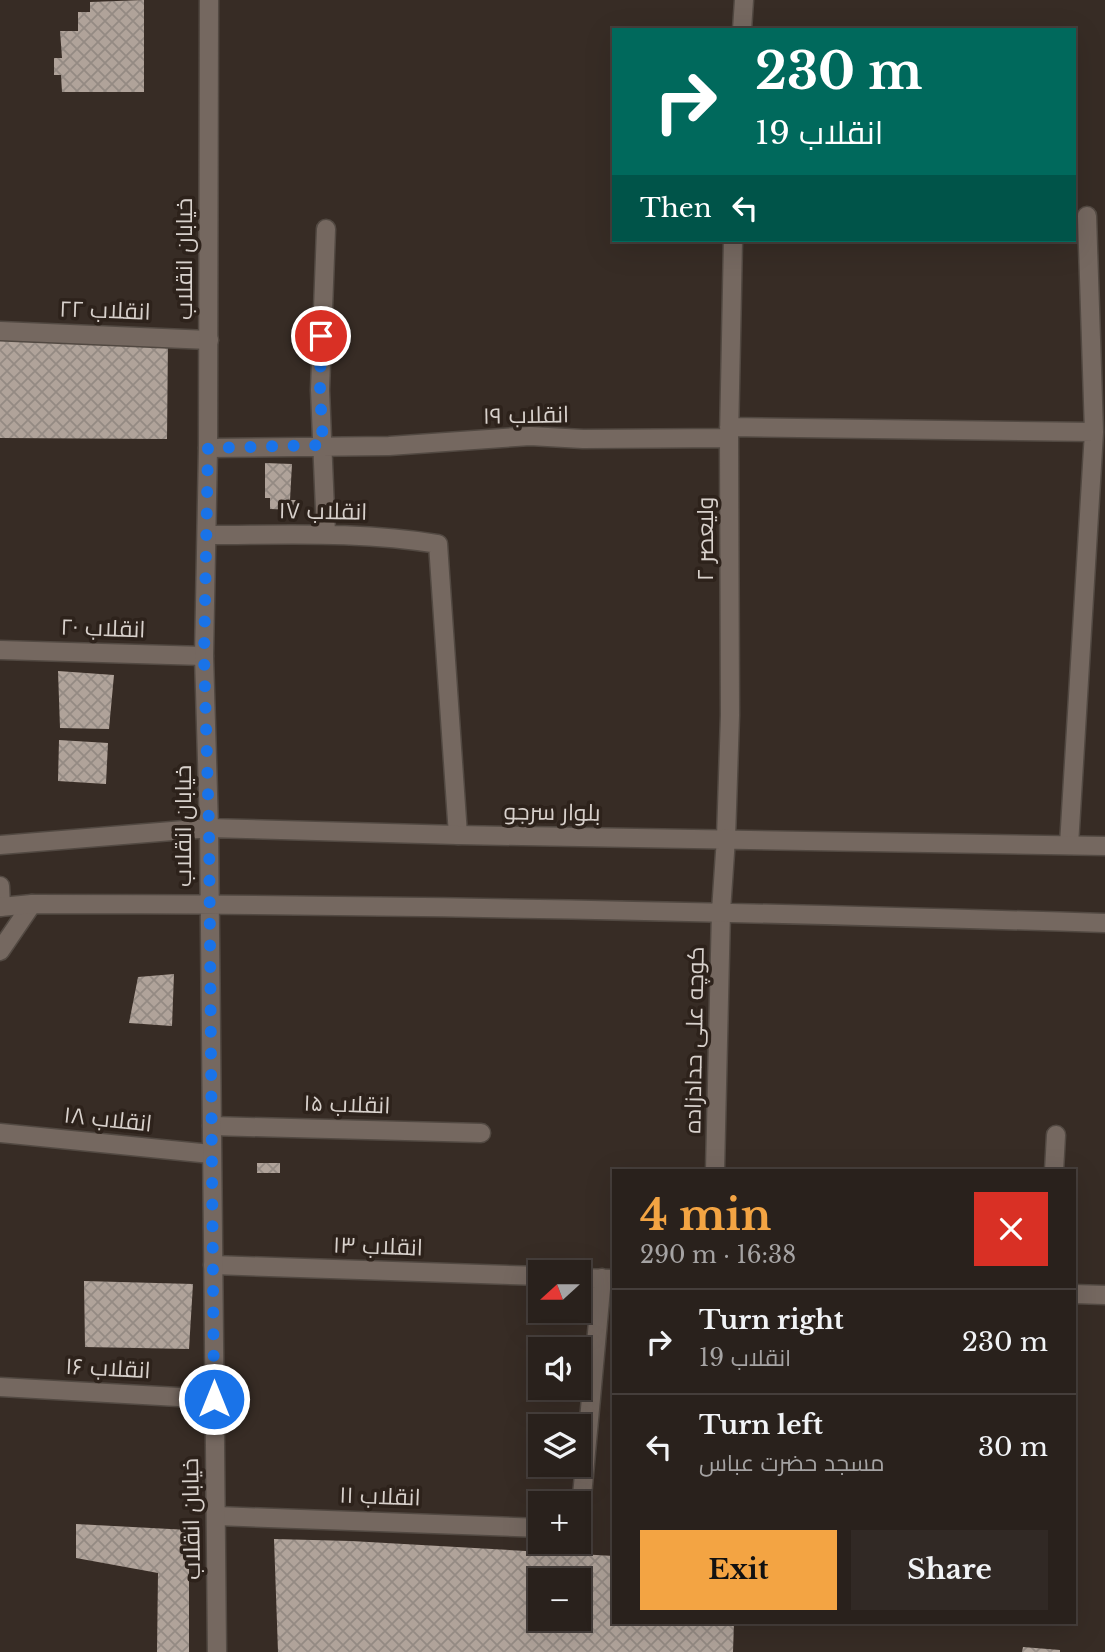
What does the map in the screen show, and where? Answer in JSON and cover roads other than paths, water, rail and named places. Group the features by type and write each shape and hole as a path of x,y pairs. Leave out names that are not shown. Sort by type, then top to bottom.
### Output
{"street":[{"name":"خیابان انقلاب","path":"209,0 209,340 204,656 209,828 217,1652"},
{"path":"742,28 744,0"},
{"path":"1069,845 1094,432 1087,216"},
{"path":"326,229 320,390 326,534"},
{"name":"ولیعصر ۲","path":"721,911 730,715 729,432 733,242"},
{"name":"انقلاب ۲۲","path":"0,331 209,340"},
{"name":"انقلاب ۱۹","path":"208,448 388,446 530,436 583,439 729,432 1094,432"},
{"name":"انقلاب ۱۷","path":"207,535 326,534 401,538 438,544 458,835"},
{"name":"انقلاب ۲۰","path":"0,650 204,656"},
{"name":"بلوار سرجو","path":"0,845 209,828 1105,846"},
{"path":"0,886 0,907 32,904 208,904 721,911 1105,923"},
{"path":"0,951 32,904"},
{"name":"کوچه علی حدادزاده","path":"715,1169 721,911"},
{"name":"انقلاب ۱۵","path":"212,1126 481,1133"},
{"name":"انقلاب ۱۸","path":"0,1133 211,1154"},
{"path":"1054,1169 1056,1135"},
{"name":"انقلاب ۱۳","path":"214,1265 528,1276"},
{"path":"583,1491 608,1279"},
{"path":"1076,1294 1105,1295"},
{"name":"انقلاب ۱۶","path":"0,1387 214,1399"},
{"name":"انقلاب ۱۱","path":"217,1516 528,1528"}]}
